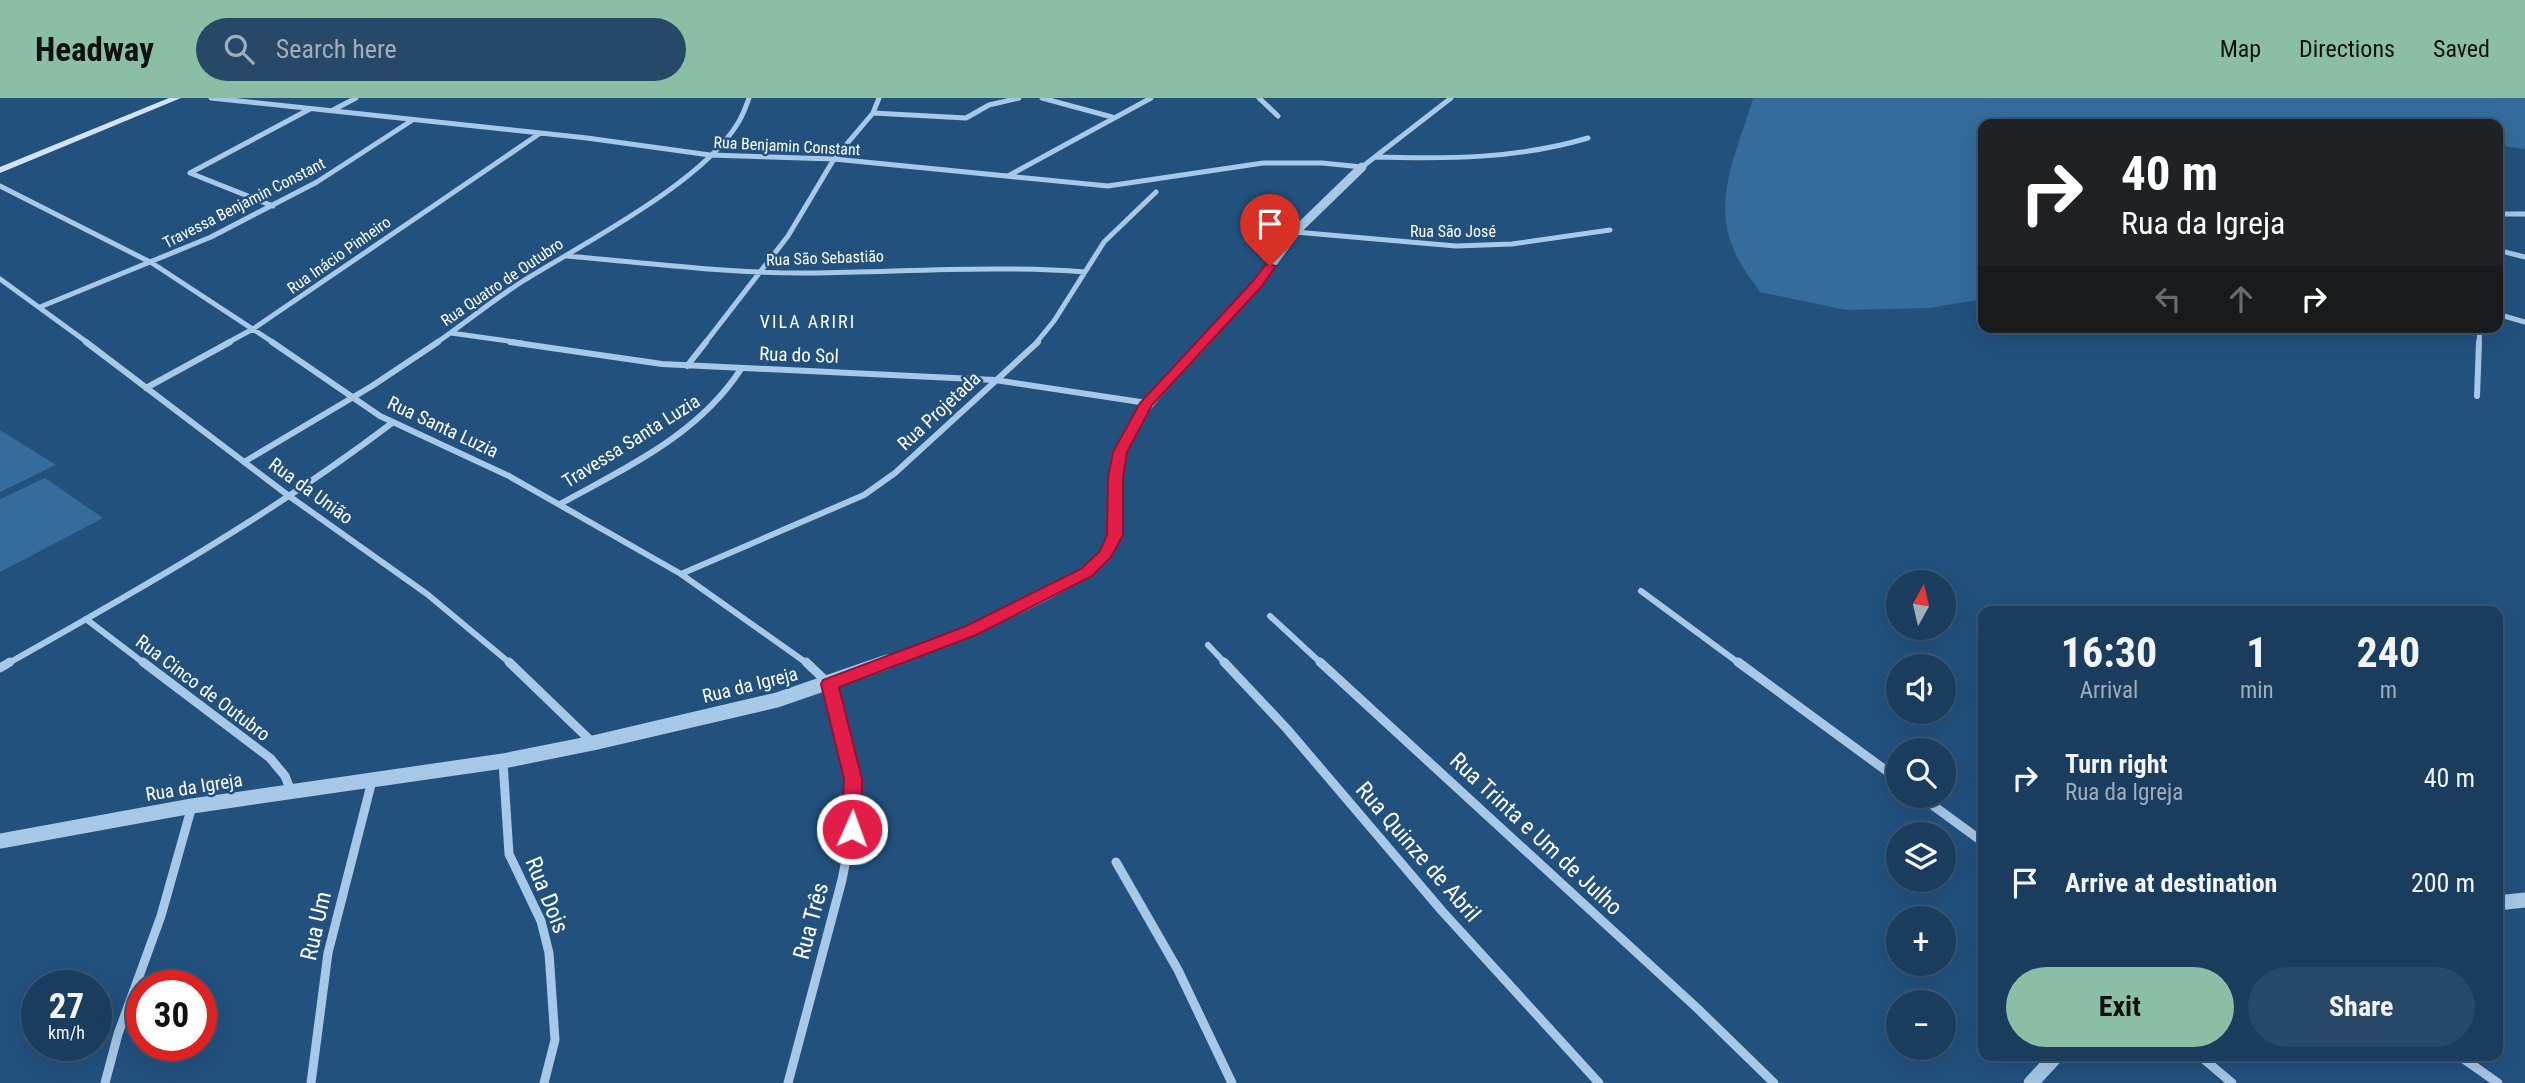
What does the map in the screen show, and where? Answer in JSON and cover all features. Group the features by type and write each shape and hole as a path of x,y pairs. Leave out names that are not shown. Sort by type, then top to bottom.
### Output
{"main road":[{"path":"0,170 177,98"}],"street":[{"name":"Rua Benjamin Constant","path":"211,98 540,133 710,155 834,159 1108,187 1142,184 1172,176 1244,165 1316,161 1362,167"},
{"path":"332,110 356,98"},
{"name":"Rua Quatro de Outubro","path":"244,462 352,397 520,284 641,208 710,155 747,112 749,98"},
{"path":"687,366 807,207 834,159 873,113 879,98"},
{"path":"873,113 966,118 989,105 1019,98"},
{"path":"1042,98 1113,117"},
{"path":"1008,176 1151,98"},
{"path":"1259,98 1278,116"},
{"name":"Rua da Igreja","path":"0,841 291,790 503,761 777,700 830,684 970,631 1086,572 1106,554 1115,535 1115,478 1120,452 1147,403 1258,284 1295,232 1362,167 1451,98"},
{"path":"273,206 190,173 310,108"},
{"name":"Travessa Benjamin Constant","path":"40,307 152,263 273,206 411,121"},
{"name":"Rua Inácio Pinheiro","path":"146,388 253,329 473,176 540,133"},
{"path":"1374,157 1503,157 1538,153 1588,138"},
{"name":"Rua Santa Luzia","path":"0,186 152,263 392,423 444,444 560,504 681,573 802,658 830,684"},
{"name":"Rua Projetada","path":"681,573 788,530 864,495 895,473 1035,345 1055,323 1098,250 1111,234 1156,192"},
{"path":"2503,214 2525,215"},
{"name":"Rua São José","path":"1295,232 1457,246 1512,244 1610,230"},
{"path":"2503,252 2525,257"},
{"name":"Rua São Sebastião","path":"566,256 760,272 974,267 1086,272"},
{"name":"Rua da União","path":"0,279 291,498 368,550 457,618 544,691 593,743"},
{"path":"2503,316 2525,322"},
{"name":"Rua do Sol","path":"450,333 576,353 687,366 995,380 1147,403"},
{"path":"2477,396 2480,333"},
{"name":"Travessa Santa Luzia","path":"560,504 700,421 723,399 741,369"},
{"path":"0,668 291,498 392,423"},
{"path":"1641,591 1886,770"},
{"name":"Rua Trinta e Um de Julho","path":"1270,616 1687,999 1774,1083"},
{"name":"Rua Cinco de Outubro","path":"86,620 270,758 285,776 291,790"},
{"name":"Rua Quinze de Abril","path":"1208,645 1287,729 1442,911 1599,1083"},
{"name":"Rua Três","path":"788,1083 842,880 852,829 853,779 830,684"},
{"name":"Rua Dois","path":"503,761 509,854 541,921 550,953 555,1040 544,1083"},
{"name":"Rua Um","path":"311,1083 328,953 372,781"},
{"path":"105,1083 118,1034 162,916 192,806"},
{"path":"1936,808 1978,838"},
{"path":"1116,862 1153,922 1216,1043 1231,1083"},
{"path":"2503,902 2525,900"},
{"path":"2031,1083 2051,1061"},
{"path":"2206,1061 2232,1083"},
{"path":"2467,1061 2498,1083"}],"shaded area":[{"path":"1753,98 2525,98 2525,149 2503,146 2503,119 1978,119 1978,300 1929,308 1846,310 1760,292 1742,266 1728,231 1726,193"},
{"path":"0,430 56,465 0,492"},
{"path":"45,478 103,518 0,572 0,499"}],"district":[{"name":"VILA ARIRI","path":"808,321"}],"route":[{"path":"852,829 853,779 830,684 970,631 1086,572 1106,554 1115,535 1115,478 1120,452 1147,403 1258,284 1270,266"}]}
